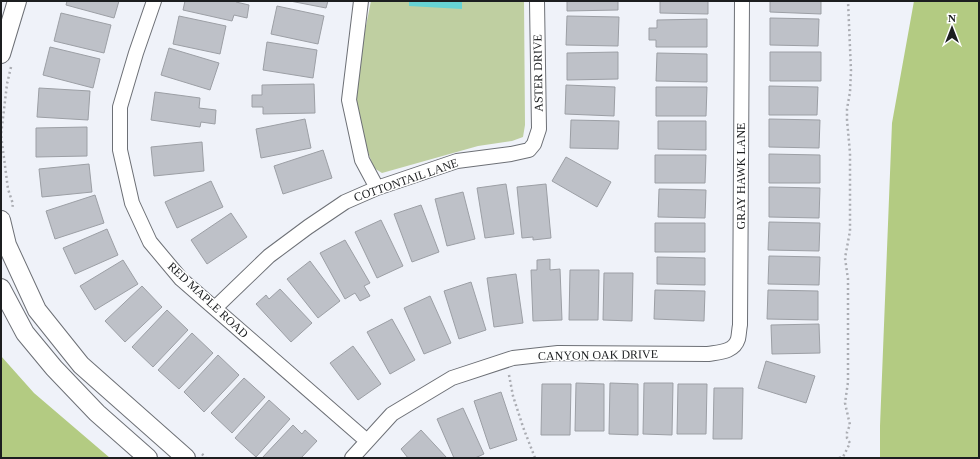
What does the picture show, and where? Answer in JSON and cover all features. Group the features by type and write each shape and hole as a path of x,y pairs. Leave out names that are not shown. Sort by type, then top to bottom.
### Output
{"street":[{"path":"6,59 17,1"},
{"name":"RED MAPLE ROAD","path":"154,1 136,53 120,107 120,150 132,203 150,242 181,279 368,441"},
{"path":"361,1 349,100 362,160 377,188"},
{"name":"ASTER DRIVE","path":"534,144 539,129 537,1"},
{"name":"GRAY HAWK LANE","path":"732,348 738,340 740,326 742,1"},
{"name":"COTTONTAIL LANE","path":"215,308 269,256 345,202 377,188 457,161 511,154 529,150 534,144"},
{"path":"6,217 7,245 38,310 81,365 192,454"},
{"path":"1,288 25,333 54,368 97,413 148,458"},
{"name":"CANYON OAK DRIVE","path":"352,458 392,414 452,378 506,360 558,353 708,354 725,352 732,348"}],"path":[{"path":"839,458 843,457 850,444 847,438 847,432 850,425 845,403 848,382 848,279 845,258 850,231 850,161 847,120 851,71 848,1"},
{"path":"6,59 6,84 1,135 8,189 13,204 6,217"},
{"path":"506,360 513,396 522,427 535,458"},
{"path":"192,454 206,458"}],"green space":[{"path":"371,1 524,1 525,125 523,137 512,141 478,146 382,173 374,168 366,147 354,100 358,65"},
{"path":"914,1 979,1 979,458 880,458 892,123"},
{"path":"1,356 34,393 110,458 1,458"}],"water":[{"path":"409,1 462,1 462,9 409,6"}],"building":[{"path":"67,1 119,1 114,18 66,5"},
{"path":"185,1 237,1 236,2 249,5 247,18 234,15 232,21 183,10"},
{"path":"290,1 328,1 326,8"},
{"path":"567,1 618,1 618,10 567,11"},
{"path":"660,1 708,1 708,14 660,13"},
{"path":"770,1 821,1 821,14 770,12"},
{"path":"277,6 324,16 318,44 271,34"},
{"path":"61,13 111,25 104,53 54,41"},
{"path":"179,16 226,26 220,54 173,44"},
{"path":"567,16 619,17 618,46 566,45"},
{"path":"770,18 819,19 818,46 770,45"},
{"path":"707,19 707,47 656,47 656,40 649,40 649,28 657,28 657,20"},
{"path":"267,42 317,50 313,78 263,70"},
{"path":"50,47 100,59 93,88 43,75"},
{"path":"169,48 219,63 210,90 161,75"},
{"path":"618,52 618,79 567,80 567,53"},
{"path":"770,52 821,52 821,81 770,81"},
{"path":"657,53 707,54 707,82 656,81"},
{"path":"314,84 315,113 263,114 263,107 252,107 252,95 262,95 262,85"},
{"path":"566,85 615,87 614,116 565,114"},
{"path":"769,86 818,87 817,115 769,115"},
{"path":"656,87 707,87 706,116 656,116"},
{"path":"39,88 90,91 88,120 37,117"},
{"path":"155,92 200,98 199,108 216,110 215,124 201,122 200,127 151,120"},
{"path":"305,119 311,148 261,158 256,129"},
{"path":"769,119 820,120 819,148 769,147"},
{"path":"571,120 619,121 618,149 570,148"},
{"path":"658,121 706,121 706,150 658,149"},
{"path":"87,127 87,156 36,157 36,128"},
{"path":"202,142 204,171 154,176 151,147"},
{"path":"323,150 332,178 283,194 274,166"},
{"path":"769,154 820,155 820,183 769,183"},
{"path":"655,155 706,155 705,183 655,183"},
{"path":"566,157 611,182 597,207 552,181"},
{"path":"89,164 92,192 42,197 39,169"},
{"path":"211,181 223,207 177,228 165,202"},
{"path":"506,184 514,234 485,238 477,188"},
{"path":"546,184 551,238 533,240 533,237 522,238 517,187"},
{"path":"769,187 820,188 819,218 769,217"},
{"path":"659,189 706,190 705,218 658,217"},
{"path":"463,192 475,239 447,246 435,199"},
{"path":"95,195 104,223 55,239 46,211"},
{"path":"421,205 439,252 412,262 394,214"},
{"path":"231,213 247,237 207,264 191,240"},
{"path":"381,220 403,266 377,278 355,232"},
{"path":"769,222 820,223 819,251 768,250"},
{"path":"655,223 705,223 705,252 655,252"},
{"path":"107,229 118,255 75,274 63,248"},
{"path":"345,240 370,283 364,286 370,296 360,301 355,293 345,299 320,253"},
{"path":"769,256 820,257 819,285 768,284"},
{"path":"657,257 705,258 705,285 657,284"},
{"path":"550,259 550,270 560,269 562,320 533,321 531,270 537,270 537,260"},
{"path":"123,260 138,284 95,310 80,286"},
{"path":"310,261 340,301 318,318 287,279"},
{"path":"570,270 599,270 598,320 569,320"},
{"path":"604,273 633,273 632,321 603,320"},
{"path":"516,274 523,323 494,327 487,278"},
{"path":"471,282 486,330 459,339 444,291"},
{"path":"142,286 162,307 125,342 105,321"},
{"path":"280,289 312,323 291,342 256,304 266,295 269,299"},
{"path":"655,290 705,291 704,321 654,319"},
{"path":"768,290 818,291 818,320 767,319"},
{"path":"430,296 451,343 424,354 404,308"},
{"path":"167,310 188,330 153,367 132,347"},
{"path":"392,319 415,360 390,374 367,332"},
{"path":"819,324 820,353 772,354 771,325"},
{"path":"192,333 213,353 179,389 158,370"},
{"path":"353,346 381,384 358,400 330,363"},
{"path":"218,355 239,375 204,412 184,392"},
{"path":"766,361 815,376 806,403 758,388"},
{"path":"244,378 265,397 232,433 211,413"},
{"path":"576,383 604,384 604,431 575,431"},
{"path":"610,383 638,384 638,435 609,434"},
{"path":"644,383 673,383 672,435 643,434"},
{"path":"542,384 571,384 570,435 541,435"},
{"path":"678,384 707,384 706,434 677,434"},
{"path":"714,388 743,388 742,439 713,439"},
{"path":"501,392 517,440 490,449 474,401"},
{"path":"269,400 290,419 256,457 235,438"},
{"path":"463,408 484,454 475,458 454,458 437,419"},
{"path":"293,425 302,434 305,430 317,441 301,458 262,458"},
{"path":"421,430 447,458 408,458 401,449"}]}
